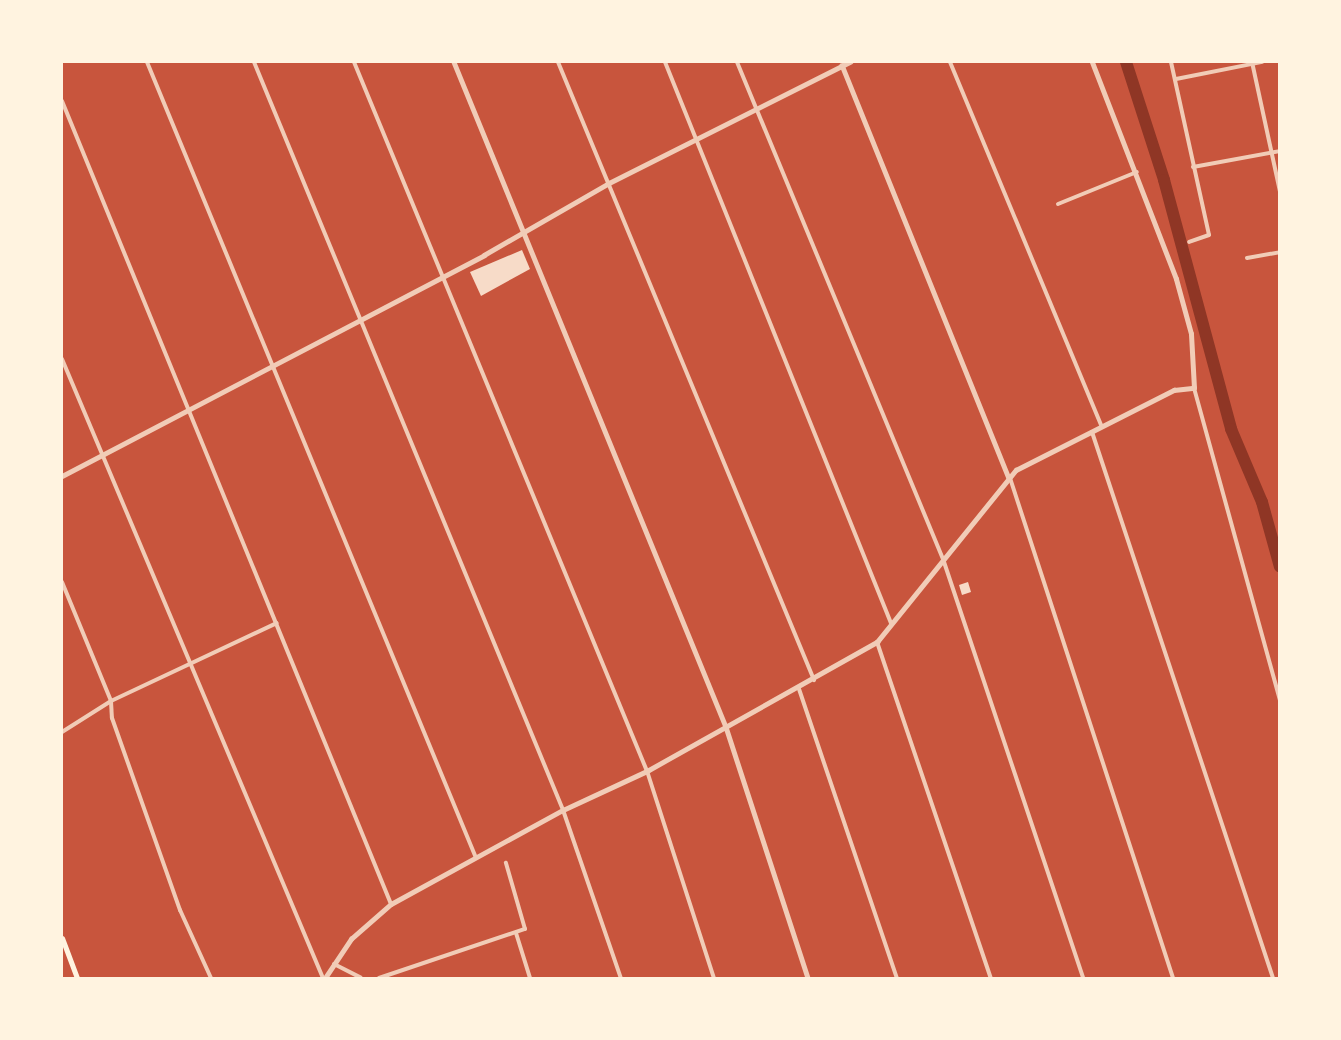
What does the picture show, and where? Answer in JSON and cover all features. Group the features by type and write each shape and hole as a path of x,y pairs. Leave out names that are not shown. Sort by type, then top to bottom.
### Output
{"main road":[{"path":"62,938 77,978"}],"street":[{"path":"147,62 476,858"},
{"path":"254,62 363,317 563,810 621,978"},
{"path":"354,62 647,771 714,978"},
{"path":"454,62 525,230 726,727 808,978"},
{"path":"558,62 814,680"},
{"path":"665,62 699,140 891,623"},
{"path":"737,62 943,559 1083,978"},
{"path":"62,476 100,452 444,276 609,183 758,110 842,63 850,62"},
{"path":"950,62 1102,428"},
{"path":"1092,62 1137,172 1191,334 1194,388 1280,700"},
{"path":"1171,62 1209,235 1189,242"},
{"path":"1176,79 1252,62 1262,62"},
{"path":"1252,62 1280,191"},
{"path":"842,63 1009,478 1173,978"},
{"path":"62,101 391,904"},
{"path":"1194,166 1280,151"},
{"path":"1058,204 1137,172"},
{"path":"1247,258 1280,252"},
{"path":"1278,340 1280,360"},
{"path":"62,359 324,978"},
{"path":"324,978 351,939 391,904 563,810 647,771 799,689 877,642 1009,478 1028,462 1102,428 1174,390 1194,388"},
{"path":"1092,432 1273,978"},
{"path":"62,582 111,700 112,718 172,887 211,978"},
{"path":"62,732 111,700 277,623"},
{"path":"877,642 991,978"},
{"path":"799,689 897,978"},
{"path":"379,978 516,933 526,924 506,863"},
{"path":"516,933 530,978"},
{"path":"334,964 361,978"}],"building":[{"path":"522,250 530,269 481,296 470,272"},
{"path":"968,582 971,592 962,595 959,585"}],"waterway":[{"path":"1126,62 1164,180 1231,429 1262,502 1280,567"}]}
